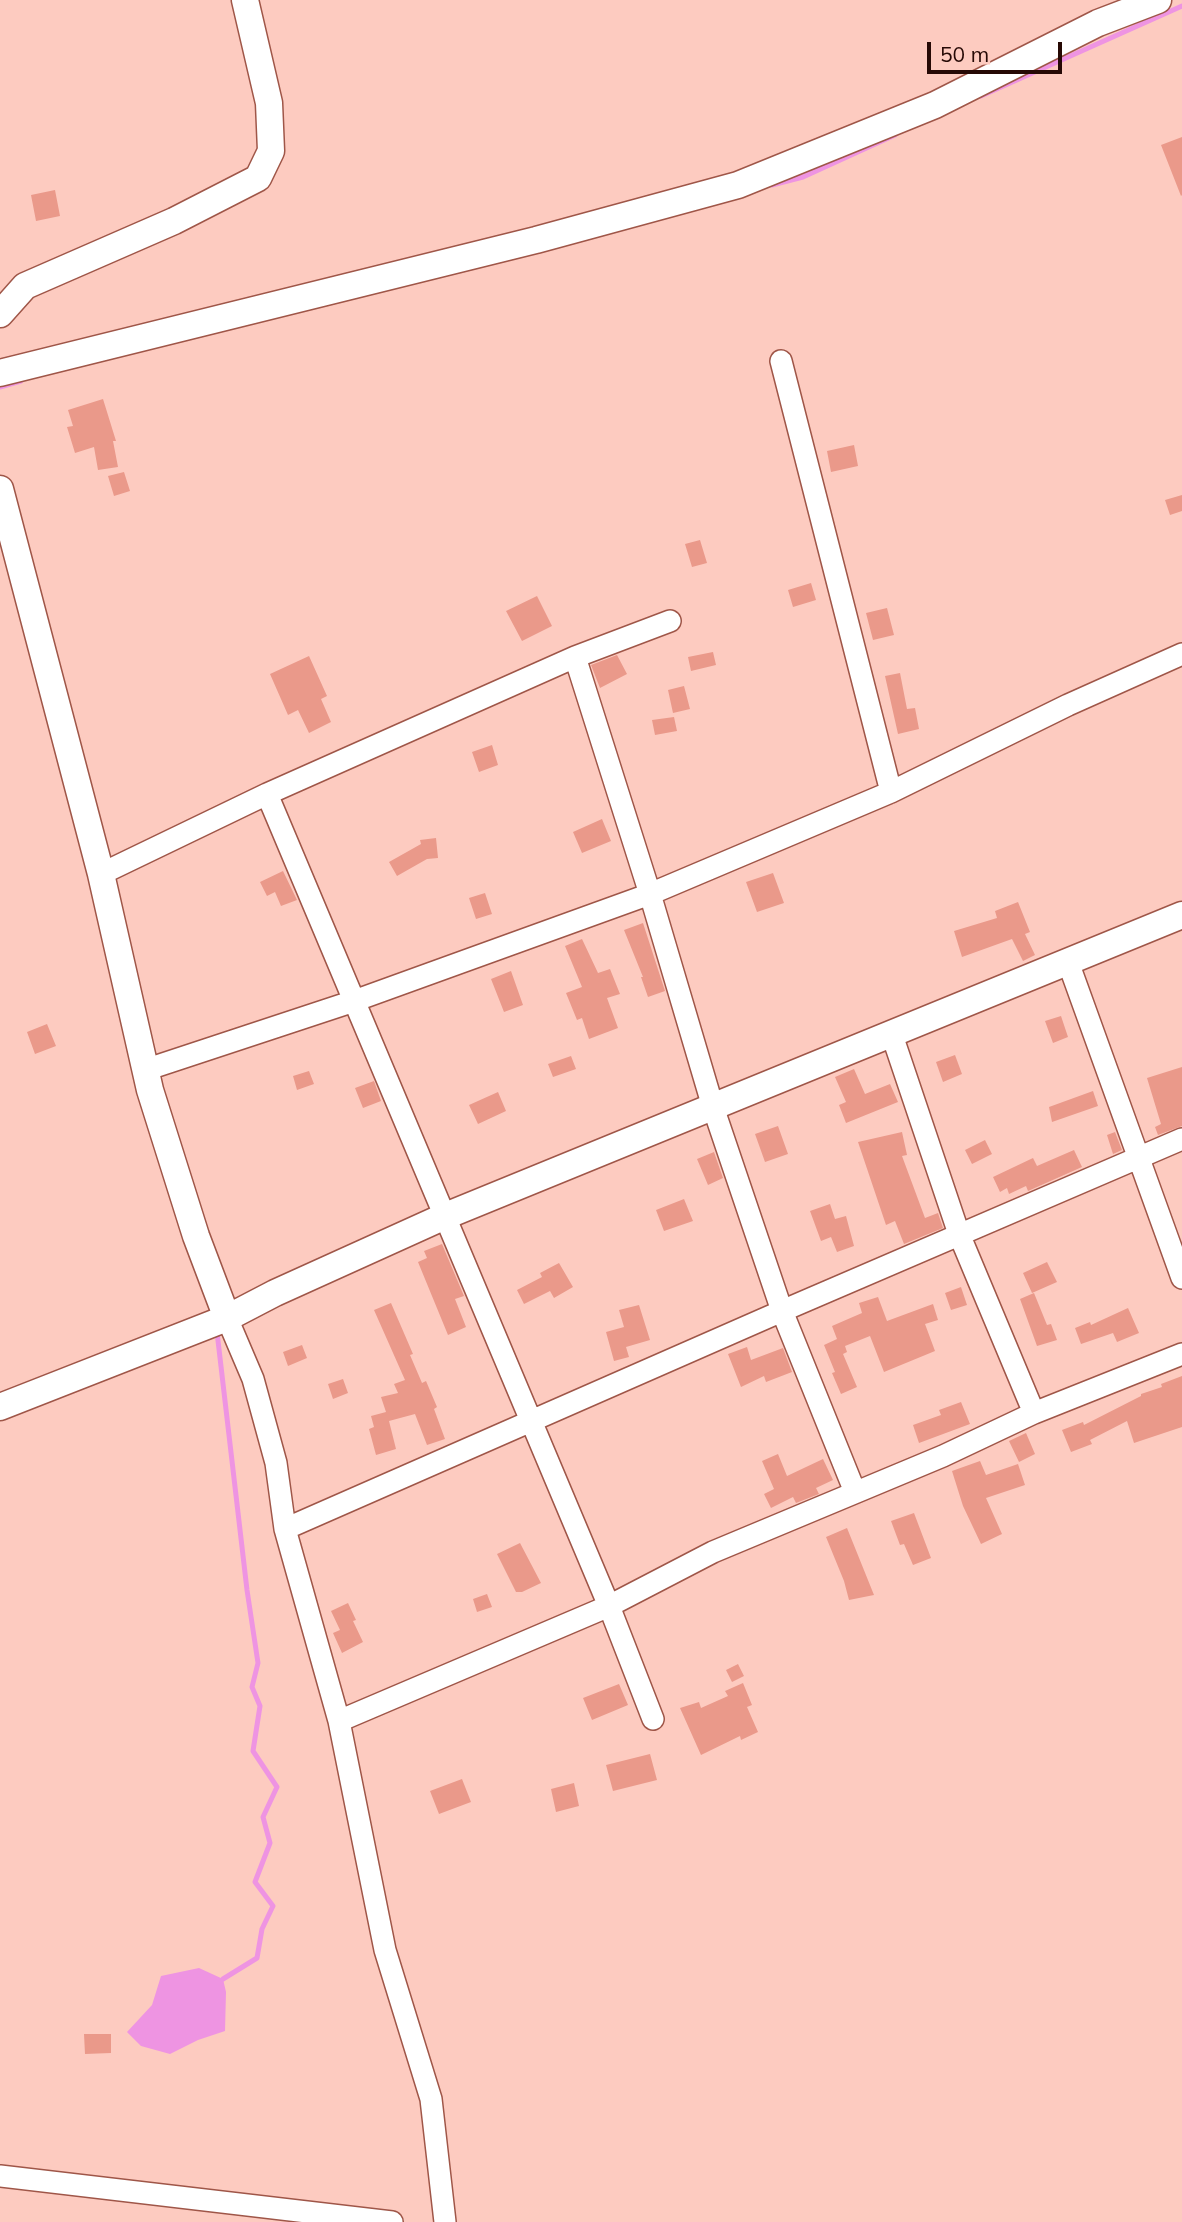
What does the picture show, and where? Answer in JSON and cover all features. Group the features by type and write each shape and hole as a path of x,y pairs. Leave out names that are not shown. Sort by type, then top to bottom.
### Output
{"street":[{"path":"0,314 25,286 174,221 258,178 271,151 269,103 245,0"},
{"path":"0,373 537,240 738,185 935,105 1098,23 1158,0"},
{"path":"781,361 891,792"},
{"path":"0,489 101,874 145,1070 196,1236 253,1379 276,1463 285,1529 339,1721 385,1950 431,2099 445,2222"},
{"path":"101,874 267,794 575,657 670,621"},
{"path":"145,1070 354,1001 650,894 891,792 1068,705 1182,654"},
{"path":"575,657 650,894 713,1107 782,1311 855,1492"},
{"path":"267,794 609,1606 653,1719"},
{"path":"0,1407 227,1318 275,1293 443,1217 1182,915"},
{"path":"1068,962 1182,1278"},
{"path":"892,1035 960,1234 1034,1413"},
{"path":"285,1529 1182,1139"},
{"path":"339,1721 609,1606 712,1552 943,1456 1034,1413 1182,1354"},
{"path":"0,2176 392,2222"}],"shaded area":[{"path":"199,1968 223,1979 226,1992 225,2031 198,2040 170,2054 141,2046 127,2032 152,2005 161,1976"}],"building":[{"path":"1182,137 1182,195 1181,196 1161,145"},
{"path":"55,190 60,216 36,221 31,195"},
{"path":"103,399 116,441 113,441 118,467 98,470 94,447 75,453 67,427 73,426 68,410"},
{"path":"854,445 858,466 831,472 827,451"},
{"path":"124,472 130,491 114,496 108,476"},
{"path":"1182,495 1182,511 1170,515 1165,500"},
{"path":"700,540 707,563 692,567 685,544"},
{"path":"811,583 816,600 793,607 788,590"},
{"path":"537,596 552,626 522,641 506,611"},
{"path":"887,608 894,635 873,640 866,613"},
{"path":"713,652 716,665 691,671 688,657"},
{"path":"617,655 627,674 600,688 591,665"},
{"path":"309,656 327,696 321,699 331,722 309,733 298,710 288,715 270,674"},
{"path":"900,673 907,709 915,708 919,729 898,734 885,676"},
{"path":"684,686 690,709 673,713 668,690"},
{"path":"674,717 677,731 655,735 652,720"},
{"path":"492,745 498,765 479,772 472,752"},
{"path":"602,819 611,841 582,853 573,832"},
{"path":"436,838 438,858 427,859 397,876 389,862 421,844 420,840"},
{"path":"283,871 297,900 281,906 275,892 267,896 260,882"},
{"path":"773,873 784,903 757,912 746,882"},
{"path":"485,893 492,914 476,919 469,898"},
{"path":"1018,902 1030,932 1025,934 1035,955 1023,961 1012,939 962,957 954,931 997,918 995,911"},
{"path":"643,923 665,991 648,997 624,930"},
{"path":"582,939 598,973 610,969 620,994 607,998 618,1028 589,1039 582,1018 577,1020 566,993 582,987 565,946"},
{"path":"511,971 523,1005 504,1012 491,979"},
{"path":"1061,1016 1068,1037 1053,1043 1045,1021"},
{"path":"47,1024 56,1046 35,1054 27,1032"},
{"path":"955,1055 962,1074 943,1082 936,1062"},
{"path":"571,1056 576,1069 553,1077 548,1064"},
{"path":"1182,1067 1182,1126 1158,1135 1155,1127 1161,1124 1147,1078"},
{"path":"854,1069 865,1094 890,1084 898,1102 846,1123 839,1105 846,1102 835,1077"},
{"path":"309,1071 314,1084 297,1090 293,1076"},
{"path":"374,1081 381,1101 363,1108 355,1088"},
{"path":"1093,1091 1098,1106 1052,1122 1049,1107"},
{"path":"498,1092 506,1111 478,1124 469,1105"},
{"path":"778,1126 788,1154 765,1162 755,1134"},
{"path":"902,1132 907,1155 902,1156 925,1218 938,1213 943,1228 904,1244 895,1221 886,1225 858,1142"},
{"path":"1115,1132 1122,1150 1113,1154 1107,1135"},
{"path":"985,1140 992,1154 972,1164 965,1150"},
{"path":"1074,1150 1082,1167 1028,1191 1026,1186 1009,1194 1007,1188 1000,1192 993,1177 1033,1158 1037,1166"},
{"path":"714,1152 723,1178 708,1185 697,1159"},
{"path":"684,1199 693,1221 664,1231 656,1210"},
{"path":"830,1204 835,1219 846,1216 854,1246 837,1252 831,1237 821,1241 810,1211"},
{"path":"442,1244 464,1296 455,1299 466,1327 448,1335 418,1262 427,1258 424,1251"},
{"path":"1047,1262 1057,1282 1032,1293 1023,1273"},
{"path":"559,1263 573,1287 554,1298 550,1291 524,1304 517,1290 542,1277 540,1273"},
{"path":"961,1287 967,1305 951,1310 945,1293"},
{"path":"1034,1293 1047,1325 1051,1324 1057,1340 1037,1346 1020,1299"},
{"path":"878,1297 887,1321 933,1304 938,1320 925,1324 935,1351 884,1372 870,1336 845,1346 847,1352 843,1354 857,1387 841,1394 824,1345 837,1339 832,1326 862,1313 859,1303"},
{"path":"391,1303 422,1383 426,1381 437,1407 434,1409 445,1439 427,1445 415,1414 389,1421 396,1449 376,1455 369,1429 374,1427 371,1416 386,1412 381,1397 398,1393 394,1384 405,1380 374,1310"},
{"path":"639,1305 650,1340 626,1347 629,1357 614,1361 606,1332 624,1327 619,1310"},
{"path":"1128,1308 1139,1333 1117,1342 1113,1333 1081,1344 1075,1328 1090,1322 1091,1325"},
{"path":"302,1345 307,1358 288,1366 283,1352"},
{"path":"747,1347 751,1360 783,1348 792,1372 766,1382 764,1376 741,1387 728,1354"},
{"path":"1182,1376 1182,1427 1134,1443 1127,1421 1090,1440 1092,1444 1071,1452 1062,1430 1083,1422 1084,1425 1141,1394 1162,1387 1161,1384"},
{"path":"343,1379 348,1393 333,1399 328,1384"},
{"path":"961,1402 970,1424 919,1443 913,1425 941,1415 939,1410"},
{"path":"1026,1433 1035,1454 1019,1462 1009,1441"},
{"path":"778,1454 787,1476 823,1459 833,1480 816,1488 819,1494 796,1503 793,1497 771,1508 764,1494 774,1489 762,1461"},
{"path":"980,1461 986,1475 1018,1464 1025,1485 986,1498 1002,1534 981,1544 963,1506 952,1471"},
{"path":"914,1513 931,1558 913,1565 904,1544 900,1545 891,1521"},
{"path":"847,1528 874,1595 849,1600 826,1537"},
{"path":"520,1543 541,1583 516,1592 497,1554"},
{"path":"487,1594 492,1607 477,1612 473,1599"},
{"path":"348,1603 363,1642 342,1653 333,1633 340,1630 331,1611"},
{"path":"738,1664 744,1676 732,1682 726,1670"},
{"path":"743,1683 752,1705 747,1707 758,1732 741,1740 740,1736 701,1755 680,1708 699,1702 701,1708 728,1696 725,1691"},
{"path":"619,1684 628,1705 592,1720 583,1698"},
{"path":"650,1754 657,1780 613,1791 606,1765"},
{"path":"462,1779 471,1802 439,1814 430,1791"},
{"path":"574,1783 579,1806 556,1812 551,1789"},
{"path":"84,2034 111,2034 111,2053 85,2054"}],"waterway":[{"path":"981,96 1182,6"},
{"path":"772,185 803,177 895,135"},
{"path":"0,387 21,381"},
{"path":"217,1332 258,1663 252,1687 260,1706 253,1751 277,1787 263,1817 270,1843 255,1882 273,1906 262,1929 257,1958 223,1979"}]}
